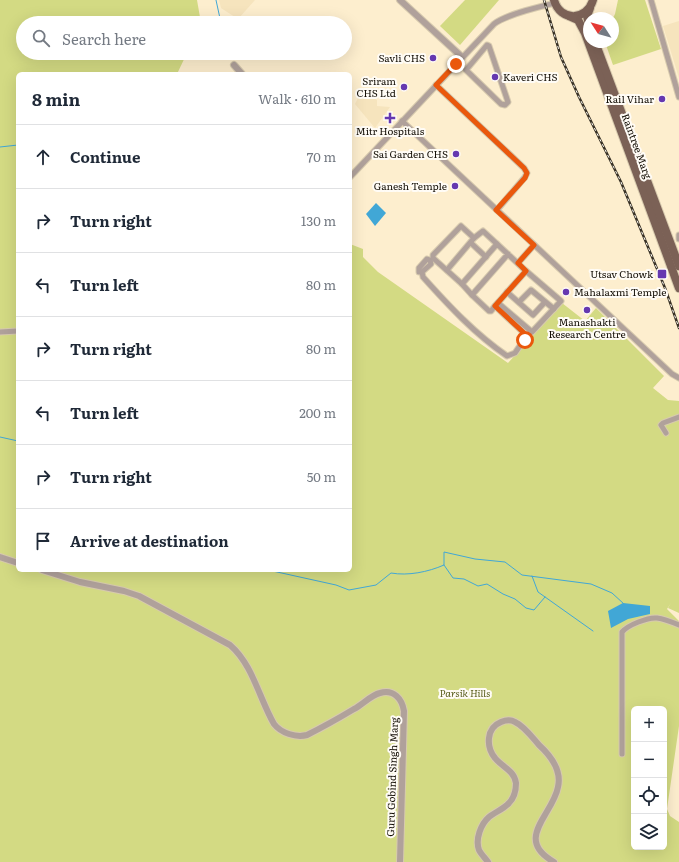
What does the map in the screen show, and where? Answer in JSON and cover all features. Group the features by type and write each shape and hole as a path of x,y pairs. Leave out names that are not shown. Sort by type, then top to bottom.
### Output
{"main road":[{"path":"555,2 562,12 569,16 581,15 593,2"},
{"path":"589,12 593,2"},
{"name":"Raintree Marg","path":"569,16 578,20 585,33 679,288"},
{"name":"Raintree Marg","path":"597,48 679,266"}],"street":[{"path":"400,0 462,57"},
{"path":"651,0 679,98"},
{"path":"352,175 491,26 497,21 555,2"},
{"path":"487,45 489,46 508,102 505,105 502,105 488,90 466,70 487,45"},
{"path":"234,65 240,72"},
{"path":"436,85 524,168 527,173 525,178 496,210"},
{"path":"402,121 672,374 679,378"},
{"path":"486,257 461,226 433,255 433,258 489,311 491,311 526,271"},
{"path":"447,270 472,241 483,231 526,271 560,299 560,302 532,332 496,305"},
{"path":"462,284 497,244"},
{"path":"518,263 534,245"},
{"path":"472,295 508,254"},
{"path":"419,272 418,269 427,259 430,260 431,264 422,272 423,277 475,331 507,356 513,355 526,337 523,332 496,305"},
{"path":"519,302 531,290 554,309"},
{"path":"508,292 534,315 545,302"},
{"path":"0,332 16,331"},
{"path":"666,433 661,425 679,417"},
{"path":"0,557 16,562"},
{"name":"Guru Gobind Singh Marg","path":"48,572 80,582 124,591 139,596 230,645 245,662 274,724 279,729 286,732 300,736 308,735 380,693 391,693 398,697 403,705 404,711 400,862"},
{"path":"622,754 622,632 626,627 656,618 665,619 679,625"},
{"path":"488,862 478,848 478,836 486,820 509,803 514,796 516,786 512,773 495,758 491,751 489,737 494,726 499,722 507,720 518,724 548,753 557,769 559,778 558,788 537,831 535,841 540,852 554,862"}],"shaded area":[{"path":"219,0 255,0 241,16 233,16 221,8"},
{"path":"679,21 679,78 663,26"},
{"path":"370,94 377,100 377,106 390,107 375,128 355,104 359,96"}],"green space":[{"name":"Parsik Hills","path":"0,0 197,0 200,16 16,16 16,60 184,60 178,72 16,72 16,572 352,572 352,245 363,249 363,257 378,272 508,363 562,303 585,321 596,308 664,376 653,388 668,400 679,401 679,613 668,608 671,603 667,609 679,621 679,726 667,809 670,816 679,822 679,862 0,862"},
{"path":"465,0 499,0 460,45 440,26"},
{"path":"618,0 645,0 661,49 613,65 607,48 619,48 619,12 615,12"}],"water":[{"path":"376,203 386,213 375,226 366,214"},
{"path":"623,603 650,606 650,614 628,619 611,628 608,611"}],"waterway":[{"path":"216,0 219,16"},
{"path":"0,147 16,145"},
{"path":"0,437 16,441"},
{"path":"277,572 336,585 349,590 376,585 391,573 411,574 444,565 444,552 475,559 505,562 522,575 591,584 612,593 624,604"},
{"path":"444,565 453,578 464,579 478,586 487,584 503,594 515,599 526,608 534,610 545,597"},
{"path":"532,576 538,592 593,631"}],"railway":[{"path":"544,0 561,57 621,182 665,288 679,328"}],"place":[{"name":"Savli CHS","path":"433,58"},
{"name":"Kaveri CHS","path":"495,77"},
{"name":"Sriram CHS Ltd","path":"404,87"},
{"name":"Rail Vihar","path":"662,99"},
{"name":"Mitr Hospitals","path":"390,118"},
{"name":"Sai Garden CHS","path":"456,154"},
{"name":"Ganesh Temple","path":"455,186"},
{"name":"Utsav Chowk","path":"662,274"},
{"name":"Mahalaxmi Temple","path":"566,292"},
{"name":"Manashakti Research Centre","path":"587,310"}],"route":[{"path":"456,64 436,85 524,168 527,173 525,178 496,210 534,245 518,263 526,271 495,306 525,334 525,340"}]}
